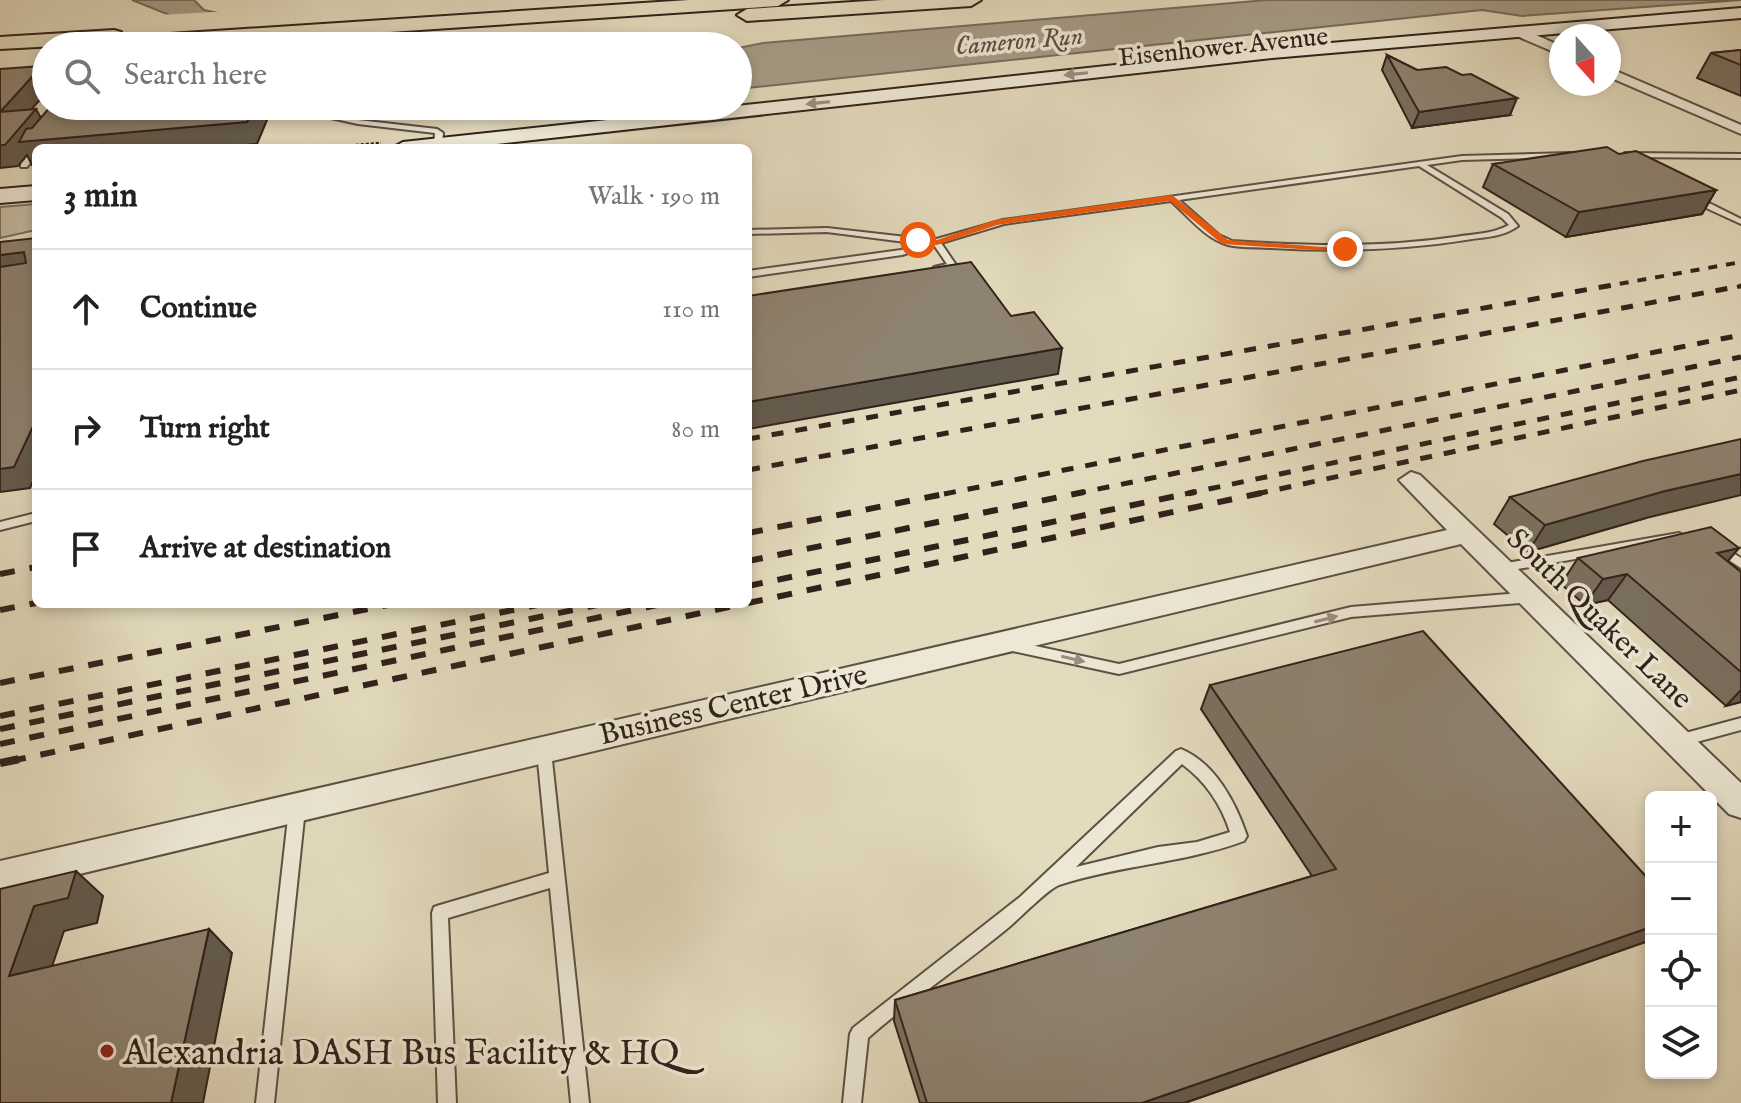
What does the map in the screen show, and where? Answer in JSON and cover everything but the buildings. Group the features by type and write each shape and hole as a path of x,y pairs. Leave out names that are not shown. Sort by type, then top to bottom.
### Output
{"highway":[{"path":"0,30 482,0"},
{"path":"227,32 644,0"},
{"path":"358,23 778,0"},
{"path":"550,32 971,0"},
{"path":"0,43 32,42"},
{"path":"0,52 32,50"}],"main road":[{"name":"Eisenhower Avenue","path":"752,111 1272,53 1741,13"},
{"path":"1621,37 1741,27"},
{"name":"Eisenhower Avenue","path":"594,144 1273,69 1549,46"},
{"name":"Eisenhower Avenue","path":"453,144 669,120"},
{"path":"0,184 30,173"},
{"path":"0,196 32,193"}],"street":[{"path":"1516,31 1549,43"},
{"path":"1621,77 1741,130"},
{"name":"South Quaker Lane","path":"1411,480 1741,804"},
{"name":"Business Center Drive","path":"0,877 1466,534"}],"lane":[{"path":"346,120 437,131 440,133 436,144"},
{"path":"752,273 902,252 995,223 1477,156 1584,155"},
{"path":"1614,155 1741,156"},
{"path":"1172,198 1216,237 1231,243 1332,249 1393,248 1477,236 1514,226 1505,216 1420,164"},
{"path":"1686,195 1741,222"},
{"path":"752,232 832,230 937,243 952,265 923,271"},
{"path":"0,526 32,518"},
{"path":"1501,568 1605,548 1688,538"},
{"path":"1711,543 1741,564"},
{"path":"997,643 1119,669 1351,612 1531,597"},
{"path":"1677,742 1741,724"},
{"path":"544,751 580,1103"},
{"path":"852,1103 859,1034 1005,921 1047,881 1181,755 1205,772 1233,813 1239,836 1197,849 1158,854 1047,881"},
{"path":"265,1103 297,809"},
{"path":"447,1103 440,913 558,878"}],"shaded area":[{"path":"32,204 32,231 0,238 0,207"}],"water":[{"path":"132,0 194,0 204,10 256,21 246,32 212,32"},
{"name":"Cameron Run","path":"1267,0 1741,0 1522,16 1482,10 752,88 752,45"}],"pier":[{"path":"232,11 271,24 281,32 209,32 158,15"}],"railway":[{"path":"1602,287 1741,262"},
{"path":"752,438 1613,285"},
{"path":"752,469 1741,286 1737,287"},
{"path":"944,494 1741,335"},
{"path":"1074,494 1741,357"},
{"path":"1185,494 1741,377"},
{"path":"1256,494 1741,390"},
{"path":"752,532 954,492"},
{"path":"752,560 1084,492"},
{"path":"752,585 1195,492"},
{"path":"752,602 1266,492"},
{"path":"0,574 32,568"},
{"path":"0,610 32,604"},
{"path":"0,683 373,608"},
{"path":"0,716 523,608"},
{"path":"0,729 583,608"},
{"path":"0,744 643,608"},
{"path":"11,761 724,608"},
{"path":"0,763 20,759"}],"place":[{"name":"Alexandria DASH Bus Facility & HQ","path":"107,1051"}],"route":[{"path":"918,240 937,243 995,223 1172,198 1222,241 1345,249"}]}
